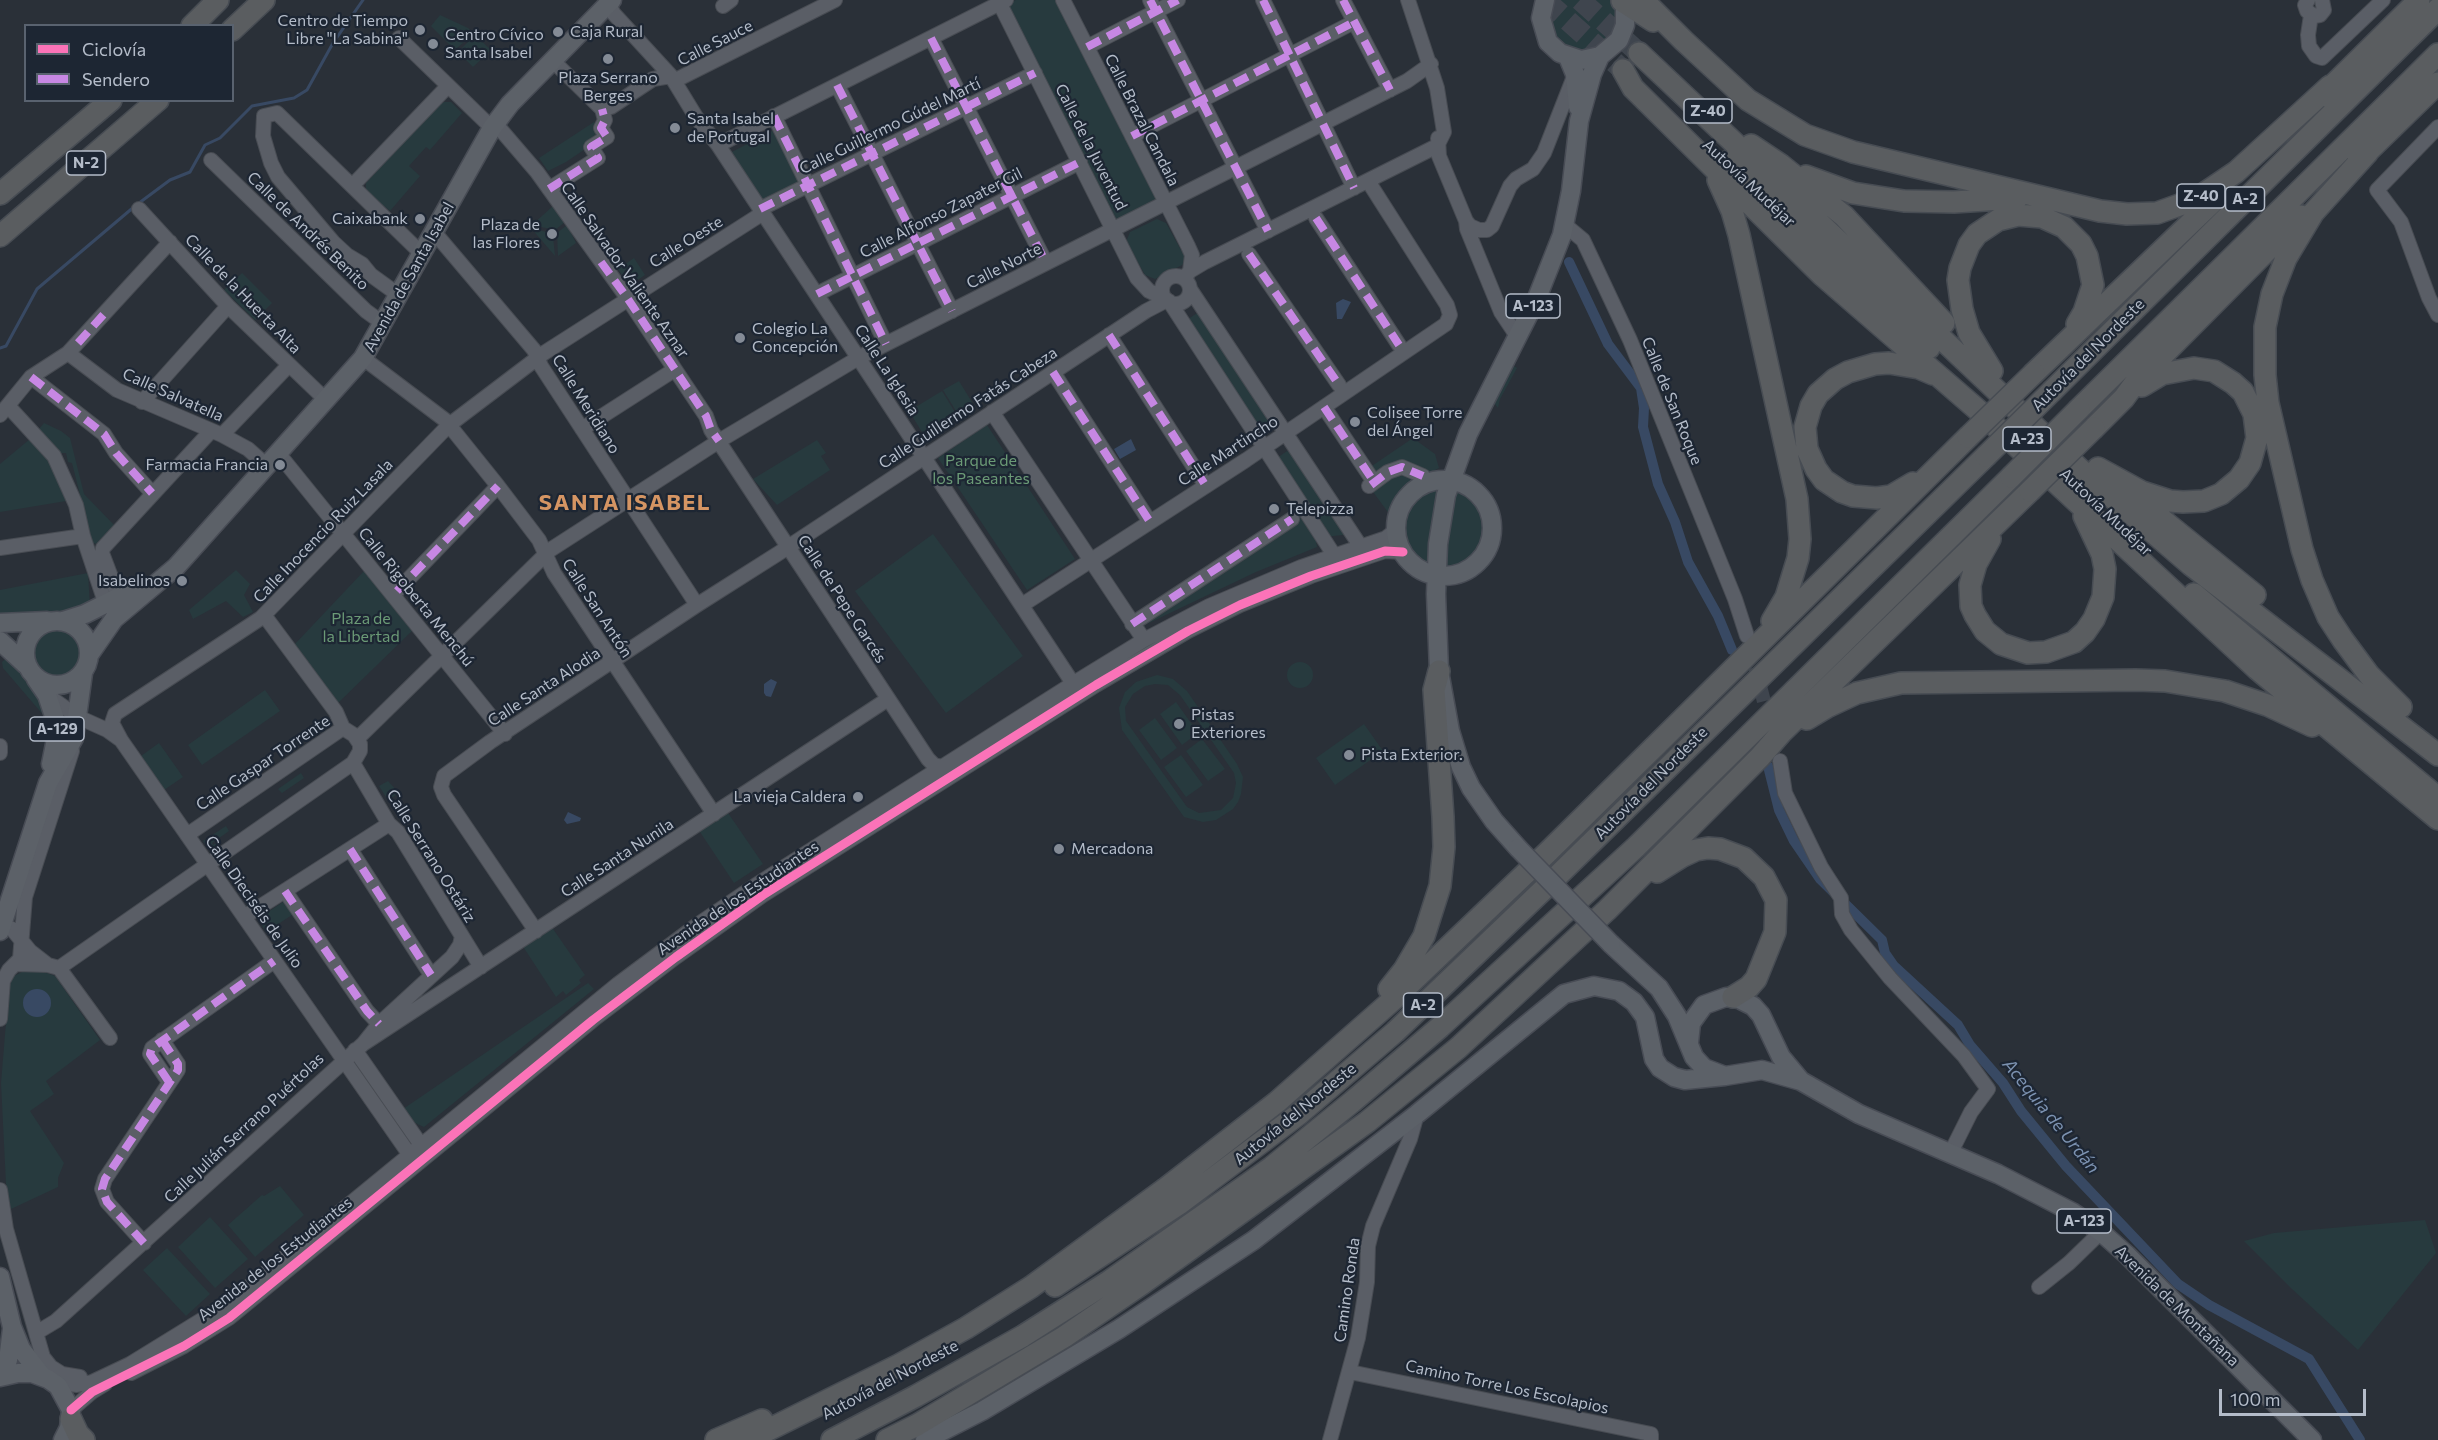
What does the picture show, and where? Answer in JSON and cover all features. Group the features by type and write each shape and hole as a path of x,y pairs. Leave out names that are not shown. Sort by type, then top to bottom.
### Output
{"highway":[{"path":"194,24 218,0"},
{"path":"234,28 264,0"},
{"path":"1622,0 1684,41"},
{"path":"1643,0 1748,100 1788,126 1816,140 1853,152 2035,197"},
{"name":"Z-40","path":"1639,53 1727,126 1781,165 1834,187 1880,198 1924,202 2035,197 2100,211 2127,214 2157,213 2171,210 2196,199 2236,172 2419,0"},
{"name":"Autovía del Nordeste","path":"772,1440 889,1383 979,1333 1179,1204 1299,1114 1395,1032 1986,456 2438,9"},
{"name":"Autovía Mudéjar","path":"1639,53 2085,474 2191,565 2438,755"},
{"name":"Autovía del Nordeste","path":"832,1440 1023,1336 1107,1282 1272,1167 1440,1027 1636,847 2438,54"},
{"name":"Autovía Mudéjar","path":"1707,161 1633,88 1623,70 1685,124 2198,598 2438,798"},
{"path":"1770,759 1806,708 2094,428 2124,398 2135,383 2438,83"},
{"path":"748,1440 899,1365 966,1328 1031,1287 1224,1145 1333,1054 1530,869 1968,437 2306,113 2330,86"},
{"name":"N-2","path":"0,194 109,102"},
{"name":"N-2","path":"0,236 156,102"},
{"path":"2368,152 2313,213 2286,258 2272,294 2265,327 2265,375 2268,403 2302,549 2312,580 2328,616 2343,640 2370,675 2401,707"},
{"path":"1707,161 1822,275 1941,377 2234,648 2343,742 2438,819"},
{"path":"1707,161 1723,189 1739,235 1798,514 1798,558 1786,597 1765,631 1731,672"},
{"path":"1781,165 1856,228 1992,371 2098,468 2240,583 2438,737"},
{"path":"1992,371 1969,333 1962,309 1958,280 1964,256 1977,234 2008,216 2031,215 2056,223 2074,236 2087,256 2092,285 2090,297 2077,323 2050,358"},
{"path":"1939,467 1891,496 1877,498 1853,496 1824,480 1816,469 1807,449 1805,427 1811,406 1825,386 1861,367 1875,364 1897,364 1919,368 1941,377"},
{"path":"2098,468 2142,492 2170,501 2194,502 2213,497 2230,488 2245,471 2255,450 2257,427 2250,403 2234,383 2214,371 2194,368 2162,374 2124,398"},
{"path":"2025,496 1981,552 1972,574 1970,596 1975,615 1985,631 2009,648 2028,653 2055,650 2074,642 2094,619 2103,597 2105,569 2102,554 2092,528 2074,501"},
{"path":"1333,1054 1349,1029 1385,994 1404,970 1424,936 1436,903 1444,847 1434,690 1439,671"},
{"path":"887,1440 917,1425 1064,1337 1187,1252 1367,1122 1458,1048 1770,759 1809,718 1841,700 1878,687 1923,681 2136,680 2195,685 2225,691 2267,705 2343,742"},
{"path":"1607,910 1622,903 1670,862 1696,850 1720,849 1744,858 1756,867 1771,887 1776,900 1777,916 1771,947 1756,979 1749,987 1733,997"},
{"path":"716,1440 794,1407 880,1365 964,1318 1119,1223"},
{"path":"856,1440 1060,1330 1187,1252"},
{"path":"71,1414 78,1434 84,1440"}],"main road":[{"name":"A-123","path":"1545,0 1541,18 1544,34 1554,48 1568,57 1575,74 1579,121"},
{"name":"A-123","path":"1622,0 1625,17 1623,33 1614,47 1600,56 1592,74 1579,121 1565,225 1549,271 1477,413 1450,480 1440,528 1436,576 1439,671 1450,731 1461,767 1484,807 1518,848 1611,944 1659,988 1677,1016 1689,1046 1704,1068 1725,1076 1748,1071 1773,1072 1801,1082"},
{"name":"Avenida de Santa Isabel","path":"89,656 114,619 168,575 363,358 400,296 493,125 609,1"},
{"path":"1568,57 1587,60 1600,56"},
{"path":"1450,480 1462,483 1482,499 1491,520 1491,536 1482,557 1470,568 1455,574 1436,576 1415,566 1403,552 1396,530 1401,508 1412,492 1430,482 1450,480"},
{"name":"Avenida de Santa Isabel","path":"0,623 56,621 113,601 146,584 193,545"},
{"path":"0,641 31,672 53,685 63,685 83,673 89,656 84,636 75,626 56,621 36,628 29,635 25,645 31,672"},
{"name":"A-129","path":"1,927 48,783 57,734 55,715 47,694 31,672"},
{"name":"A-129","path":"48,783 74,738 83,673"},
{"path":"925,1440 982,1411 1119,1329 1244,1247 1417,1114 1556,998 1586,987 1612,988 1634,1002 1648,1026 1654,1059 1660,1068 1668,1074 1685,1080 1725,1076"},
{"name":"A-123","path":"1659,988 1684,1001 1704,1005"},
{"name":"A-123","path":"1733,997 1753,1006 1761,1015 1781,1057 1801,1082"},
{"path":"1668,1074 1675,1073 1682,1067 1689,1046 1691,1023 1704,1005 1717,999 1733,997"},
{"path":"1748,1071 1765,1050 1767,1031"},
{"name":"Avenida de Montañana","path":"1801,1082 1859,1114 2052,1200 2100,1232 2127,1255 2312,1440"},
{"path":"0,1277 12,1327 21,1349 54,1378 63,1392 71,1414 63,1440"},
{"path":"0,1373 8,1360 5,1348 12,1327"},
{"path":"0,1377 18,1373 54,1378"}],"street":[{"name":"Calle Sauce","path":"672,79 835,0"},
{"name":"Calle Brazal Candala","path":"1063,0 1192,255"},
{"path":"1087,47 1153,6 1178,0"},
{"path":"1263,0 1354,188"},
{"path":"1343,0 1390,90"},
{"path":"1400,0 1427,67 1427,84 1438,135 1439,156 1501,312 1517,336"},
{"path":"1188,279 1206,262 1437,146 1443,138 1444,128 1408,0"},
{"path":"2307,5 2317,16 2323,13 2325,6 2322,0"},
{"path":"2307,5 2309,46 2316,56 2322,58 2383,0"},
{"path":"609,1 614,14 672,79"},
{"path":"718,145 1001,1"},
{"name":"Calle de la Juventud","path":"1001,1 1141,283 1149,291 1167,300 1334,555"},
{"path":"1153,6 1268,231"},
{"path":"1132,136 1354,22"},
{"name":"Calle Salvador Valiente Aznar","path":"399,38 448,86 493,125 549,189 628,298 720,441"},
{"path":"931,38 1046,263"},
{"path":"549,189 598,158 591,147 606,137 601,128 605,120 602,109 553,61"},
{"path":"602,109 611,107 653,79 660,64"},
{"name":"Calle Norte","path":"627,500 860,357 1390,90 1427,67"},
{"name":"Calle Guillermo Gúdel Martí","path":"762,211 808,185 1035,73"},
{"path":"1466,221 1470,226 1479,230 1487,230 1492,226 1510,186 1516,179 1533,169 1544,153 1575,74"},
{"path":"653,79 672,79"},
{"name":"Calle La Iglesia","path":"672,79 860,357 923,457 1077,689"},
{"path":"1407,81 1427,84"},
{"path":"837,85 952,311"},
{"path":"352,186 448,86"},
{"path":"400,296 382,284 362,264 347,255 333,242 278,177 263,136 264,116 277,113 422,254"},
{"path":"774,116 886,344"},
{"path":"299,134 309,123"},
{"path":"2438,127 2377,190 2401,222 2438,315"},
{"name":"Calle de Andrés Benito","path":"211,159 366,310 384,324"},
{"name":"Calle Alfonso Zapater Gil","path":"818,294 1080,162"},
{"name":"Calle Martincho","path":"1022,605 1438,332 1448,321 1450,311 1447,305 1368,181"},
{"name":"Calle de la Huerta Alta","path":"139,208 228,306 326,400"},
{"name":"Calle Oeste","path":"537,358 762,211"},
{"path":"1316,219 1399,345"},
{"name":"Calle de San Roque","path":"1565,225 1583,240 1621,320 1736,599 1747,636"},
{"name":"Calle Meridiano","path":"434,232 534,350 627,500 697,604"},
{"path":"113,601 83,536 71,490 54,456 4,411 31,377 68,353 170,242"},
{"path":"1250,254 1339,385"},
{"path":"1206,262 1192,255 1188,279 1189,296 1184,302 1176,303 1167,300 1163,289 1165,282 1174,276 1188,279 1361,547"},
{"name":"Calle Guillermo Fatás Cabeza","path":"788,547 1108,335 1167,300"},
{"path":"142,402 228,306"},
{"path":"1108,335 1206,486"},
{"name":"Calle Salvatella","path":"68,353 117,390 272,459"},
{"name":"Calle San Antón","path":"363,358 449,425 498,486 539,540 554,573 714,814"},
{"name":"Calle Inocencio Ruiz Lasala","path":"121,741 111,720 115,714 264,615 449,425 537,358"},
{"path":"113,601 102,553 103,548 152,493 289,365"},
{"path":"582,429 674,370"},
{"path":"1053,372 1150,522"},
{"path":"31,377 104,434 116,453 152,493"},
{"path":"1324,407 1372,484 1388,472 1402,467 1423,476"},
{"path":"992,412 1144,640"},
{"name":"Calle de Pepe Garcés","path":"720,441 930,762 943,767"},
{"name":"Calle Rigoberta Menchú","path":"272,459 344,534 505,734"},
{"path":"397,591 498,486"},
{"path":"6,974 54,966 353,763 360,747 358,738 545,555 627,500"},
{"path":"1132,624 1292,519"},
{"name":"Avenida de los Estudiantes","path":"54,1378 77,1385 92,1382 165,1344 229,1303 676,957 763,895 1077,689 1144,640 1217,602 1300,567 1386,538 1396,530"},
{"path":"0,549 83,536"},
{"name":"Calle Santa Alodia","path":"536,931 444,795 442,781 450,771 697,604 788,547"},
{"name":"Avenida de los Estudiantes","path":"71,1414 92,1392 184,1346 222,1322 413,1160 421,1145 618,984 697,925 852,823 1077,689 1188,631 1293,583 1385,551 1403,552"},
{"path":"1293,583 1300,567"},
{"path":"264,615 336,712 343,728"},
{"name":"Calle Dieciséis de Julio","path":"47,694 78,717 107,730 121,741 413,1160"},
{"name":"Calle Santa Nunila","path":"359,1047 888,699"},
{"name":"Calle Gaspar Torrente","path":"187,835 343,728 358,738"},
{"path":"0,1019 6,974 22,953 21,940 26,897 74,738"},
{"path":"0,746 0,753"},
{"path":"1770,759 1821,867 1841,898 1842,914 1851,930 1890,978 1964,1056 1988,1089 1971,1112 1950,1154"},
{"name":"Calle Serrano Ostáriz","path":"353,763 389,824 398,832 481,966"},
{"path":"244,917 389,824"},
{"path":"350,849 431,975"},
{"path":"285,891 367,1011 379,1024"},
{"path":"1,927 12,929 34,954 54,966 110,1038"},
{"name":"Calle Julián Serrano Puértolas","path":"36,1331 56,1321 359,1047 379,1024 457,950 462,936"},
{"path":"144,1243 106,1202 102,1193 102,1185 178,1070 178,1064 162,1040 274,961"},
{"path":"359,1047 421,1145"},
{"name":"Camino Ronda","path":"1330,1440 1358,1338 1367,1282 1368,1246 1373,1226 1410,1139 1417,1114"},
{"path":"0,1190 6,1229 36,1331 47,1362 56,1370 54,1378"},
{"path":"2039,1287 2069,1263 2100,1232"},
{"name":"Camino Torre Los Escolapios","path":"1350,1372 1651,1434 1651,1440"}],"green space":[{"path":"1016,0 1058,0 1157,199 1116,222 1004,5"},
{"path":"1555,0 1614,0 1619,17 1615,34 1595,50 1578,51 1562,44 1556,38 1550,22 1550,13"},
{"path":"440,15 474,33 455,50 431,26"},
{"path":"475,35 491,50 473,67 458,52"},
{"path":"444,102 451,102 462,113 430,150 426,147 409,166 420,176 390,211 366,191 366,183 437,106"},
{"path":"594,122 603,137 566,162 548,171 539,158"},
{"path":"774,130 801,184 762,203 728,154"},
{"path":"553,206 565,222 555,230 532,225"},
{"path":"1157,219 1166,223 1186,259 1182,265 1155,279 1145,275 1126,242 1130,232"},
{"path":"567,225 576,243 558,256 557,233"},
{"path":"531,228 553,236 555,256"},
{"path":"634,258 645,275 629,286 618,269"},
{"path":"242,273 272,303 255,320 224,290"},
{"path":"1202,310 1274,418 1257,430 1185,321"},
{"path":"1514,366 1517,368 1500,399 1498,408 1494,403"},
{"path":"959,381 975,407 959,416 943,390"},
{"path":"942,391 958,417 925,437 909,411"},
{"path":"44,423 70,438 84,494 114,525 96,544 92,542 72,463 68,462 66,453 61,453 39,429"},
{"name":"Parque de los Paseantes","path":"987,425 1075,559 1027,590 938,458"},
{"path":"1413,438 1435,454 1439,468 1402,491 1392,505 1390,515 1360,474"},
{"path":"30,439 51,463 66,501 0,512 0,464"},
{"path":"817,440 826,453 821,456 830,470 777,505 753,479"},
{"path":"1295,446 1353,534 1323,537 1272,461"},
{"path":"1439,484 1429,566 1427,567 1415,558 1405,545 1401,530 1402,520 1416,495"},
{"path":"1459,487 1472,494 1481,504 1487,520 1488,533 1483,548 1472,561 1457,569 1446,571 1448,529"},
{"path":"1300,513 1317,547 1256,572 1149,623 1143,617"},
{"path":"933,534 1023,656 946,713 855,591"},
{"path":"236,570 250,584 244,595 253,612 243,617 226,601 193,619 189,610"},
{"name":"Plaza de la Libertad","path":"364,571 413,630 338,703 295,644"},
{"path":"88,573 90,607 71,615 0,620 0,590"},
{"path":"57,630 73,637 80,653 73,669 57,676 41,669 34,653 41,637"},
{"path":"9,656 43,702 45,717 3,668 2,662"},
{"path":"1300,662 1309,666 1313,675 1309,684 1300,688 1291,684 1287,675 1291,666"},
{"path":"1157,675 1173,679 1187,691 1237,764 1243,777 1241,794 1233,809 1216,820 1203,822 1184,817 1122,730 1119,708 1125,692 1136,682","holes":["1168,685 1180,695 1234,773 1236,783 1233,798 1221,810 1199,813 1187,807 1126,721 1125,707 1133,694 1145,686"]},
{"path":"265,690 280,711 202,765 188,745"},
{"name":"Pistas Exteriores","path":"1176,702 1198,733 1182,745 1160,714"},
{"path":"1155,718 1177,748 1161,760 1139,730"},
{"name":"Pista Exterior.","path":"1364,724 1383,751 1335,785 1316,758"},
{"path":"1202,739 1225,769 1208,781 1186,751"},
{"path":"159,743 183,777 164,790 141,756"},
{"path":"1181,755 1203,785 1186,797 1164,767"},
{"path":"301,773 304,778 282,793 278,789"},
{"path":"388,781 399,793 388,800 379,786"},
{"path":"726,810 763,864 734,883 698,829"},
{"path":"226,826 229,831 212,843 213,845 217,842 219,846 210,848 206,845 203,841"},
{"path":"286,900 295,913 266,932 260,922 262,916"},
{"path":"551,926 585,975 579,980 581,983 566,995 563,991 556,997 522,945"},
{"path":"24,971 41,971 55,976 100,1040 46,1081 54,1094 30,1111 64,1163 58,1178 58,1187 11,1209 6,1184 1,1083 9,986 14,976"},
{"path":"588,983 594,989 424,1127 402,1117 403,1109"},
{"path":"280,1186 304,1215 255,1257 228,1225 262,1195"},
{"path":"210,1217 248,1259 215,1288 178,1247"},
{"path":"2425,1220 2436,1253 2358,1350 2244,1241 2274,1233"},
{"path":"167,1248 210,1294 186,1316 143,1270"}],"water":[{"path":"1343,299 1351,302 1342,319 1337,319 1336,303"},
{"path":"1131,439 1136,450 1120,459 1114,449"},
{"path":"771,679 777,682 771,697 764,693 764,684"},
{"path":"568,812 581,818 580,821 567,824 564,820"},
{"path":"37,989 47,993 51,1003 47,1013 37,1017 27,1013 23,1003 27,993"}],"waterway":[{"path":"0,348 6,346 37,289 135,206 170,180 190,172 205,145 220,138 252,106 294,98 307,90 333,43 363,0"},
{"name":"Acequia de Urdán","path":"1569,262 1608,344 1641,388 1644,408 1643,427 1658,484 1675,522 1688,562 1718,616 1732,650"},
{"name":"Acequia de Urdán","path":"1768,766 1779,810 1794,841 1820,879 1882,940 1885,953 1894,966 1958,1025 1970,1045 2003,1083 2021,1111 2066,1166 2178,1284 2209,1305 2309,1359 2360,1440"}],"tunnel":[{"path":"1545,0 1623,70"},
{"path":"1580,0 1639,53"},
{"path":"1750,647 1769,721"}],"marked path":[{"path":"1150,0 1268,231"},
{"path":"1087,47 1178,0"},
{"path":"1263,0 1354,188"},
{"path":"1343,0 1390,90"},
{"path":"1132,136 1354,22"},
{"path":"931,38 1046,263"},
{"path":"760,209 1035,73"},
{"path":"837,85 952,311"},
{"path":"549,189 598,158 591,147 607,137 601,128 605,120 602,109"},
{"path":"774,116 886,344"},
{"path":"817,294 1080,162"},
{"path":"1316,218 1399,345"},
{"path":"1249,254 1339,385"},
{"path":"601,262 706,416 711,430 719,441"},
{"path":"78,343 104,314"},
{"path":"1109,335 1206,486"},
{"path":"1053,372 1150,522"},
{"path":"31,377 104,434 116,453 152,493"},
{"path":"1324,407 1374,482"},
{"path":"1371,485 1388,472 1402,467 1423,476"},
{"path":"397,591 498,486"},
{"path":"1132,624 1292,519"},
{"path":"350,849 431,975"},
{"path":"285,891 367,1011 379,1024"},
{"path":"169,1082 150,1054 152,1048 274,961"},
{"path":"144,1243 107,1202 102,1189 105,1179 178,1070 178,1064 162,1040"}],"cycle path":[{"path":"71,1410 92,1392 184,1346 229,1318 593,1020 763,895 1096,685 1188,631 1240,605 1311,576 1385,551 1403,552"}],"place":[{"name":"Centro de Tiempo Libre \"La Sabina\"","path":"420,30"},
{"name":"Caja Rural","path":"558,32"},
{"name":"Centro Cívico Santa Isabel","path":"433,44"},
{"name":"Plaza Serrano Berges","path":"608,59"},
{"name":"Santa Isabel de Portugal","path":"675,128"},
{"name":"Caixabank","path":"420,219"},
{"name":"Plaza de las Flores","path":"552,234"},
{"name":"Colegio La Concepción","path":"740,338"},
{"name":"Colisee Torre del Ángel","path":"1355,422"},
{"name":"Farmacia Francia","path":"280,465"},
{"name":"Telepizza","path":"1274,509"},
{"name":"Isabelinos","path":"182,581"},
{"name":"Pistas Exteriores","path":"1179,724"},
{"name":"Pista Exterior.","path":"1349,755"},
{"name":"La vieja Caldera","path":"858,797"},
{"name":"Mercadona","path":"1059,849"}],"district":[{"name":"SANTA ISABEL","path":"625,503"}]}
